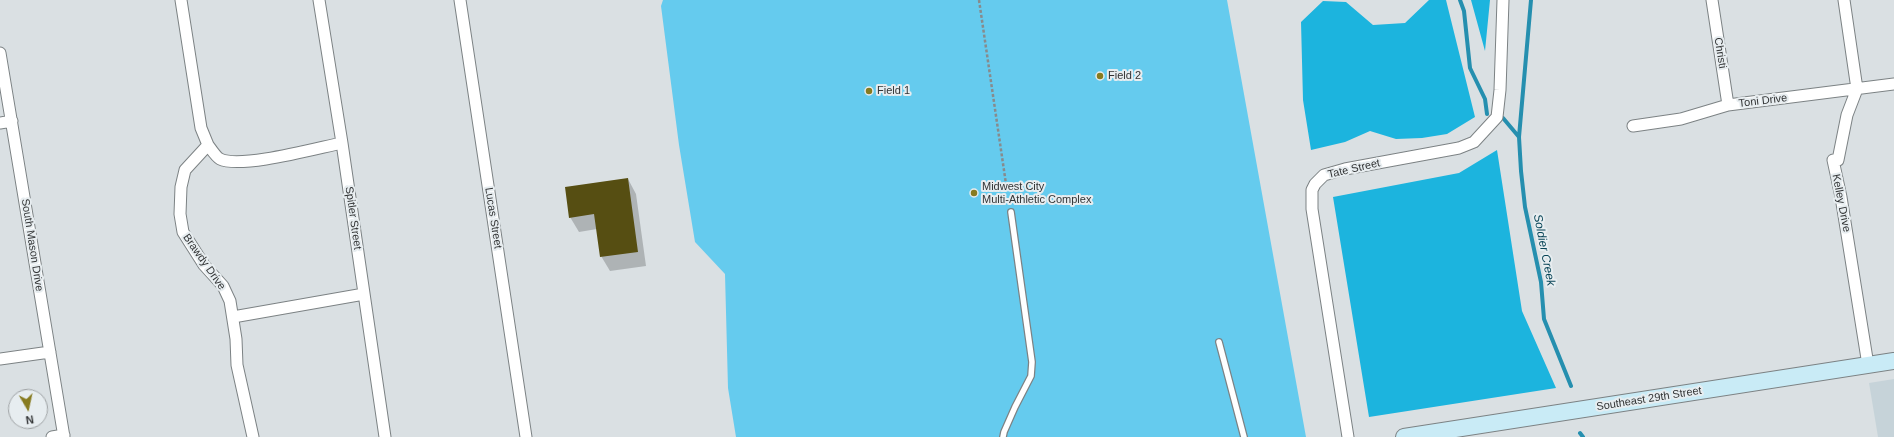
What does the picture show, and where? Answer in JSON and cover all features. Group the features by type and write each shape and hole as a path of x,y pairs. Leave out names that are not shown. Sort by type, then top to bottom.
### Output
{"main road":[{"name":"Southeast 29th Street","path":"1404,437 1444,434 1894,360"}],"street":[{"path":"181,0 201,128 208,145 220,159 234,162 267,159 342,143"},
{"name":"Spitler Street","path":"319,0 342,143 385,437"},
{"name":"Lucas Street","path":"460,0 526,437"},
{"name":"Tate Street","path":"1348,437 1312,209 1312,190 1315,184 1324,175 1345,169 1458,148 1474,142 1497,117 1500,90 1503,0"},
{"name":"Christi","path":"1712,0 1728,105"},
{"path":"1844,0 1858,89"},
{"name":"South Mason Drive","path":"0,53 64,436"},
{"name":"Toni Drive","path":"1633,126 1682,119 1728,105 1894,84"},
{"name":"Kelley Drive","path":"1858,89 1847,115 1838,160 1833,160 1841,197 1868,365"},
{"path":"0,123 12,121"},
{"name":"Brawdy Drive","path":"208,145 185,170 181,187 180,214 183,232 204,265 222,286 230,301 233,317 237,365 253,437"},
{"path":"233,317 364,294"},
{"path":"0,359 50,352"},
{"path":"52,437 64,436"}],"lane":[{"path":"1003,437 1015,407 1031,376 1032,362 1010,212"},
{"path":"1219,342 1244,437"}],"path":[{"path":"979,0 1006,184"}],"shaded area":[{"name":"Midwest City Multi-Athletic Complex","path":"663,0 1227,0 1306,437 736,437 728,388 725,274 695,242 679,145 661,6"},
{"path":"1429,0 1446,0 1475,117 1447,134 1422,138 1396,139 1370,131 1345,142 1311,150 1303,100 1301,22 1323,1 1346,2 1373,25 1405,23"},
{"path":"1471,0 1490,0 1485,51"},
{"path":"1497,150 1522,311 1556,388 1369,417 1333,197 1459,173"},
{"path":"1894,379 1894,437 1878,437 1869,383"}],"building":[{"path":"628,178 638,252 600,257 594,214 569,218 565,187"}],"waterway":[{"name":"Soldier Creek","path":"1460,0 1464,11 1470,68 1485,99 1487,114"},
{"name":"Soldier Creek","path":"1531,0 1519,137 1521,171 1525,207 1541,282 1544,319 1571,386"},
{"name":"Soldier Creek","path":"1503,118 1519,137"},
{"name":"Soldier Creek","path":"1580,433 1583,437"}],"place":[{"name":"Field 2","path":"1100,76"},
{"name":"Field 1","path":"869,91"},
{"name":"Midwest City Multi-Athletic Complex","path":"974,193"}]}
